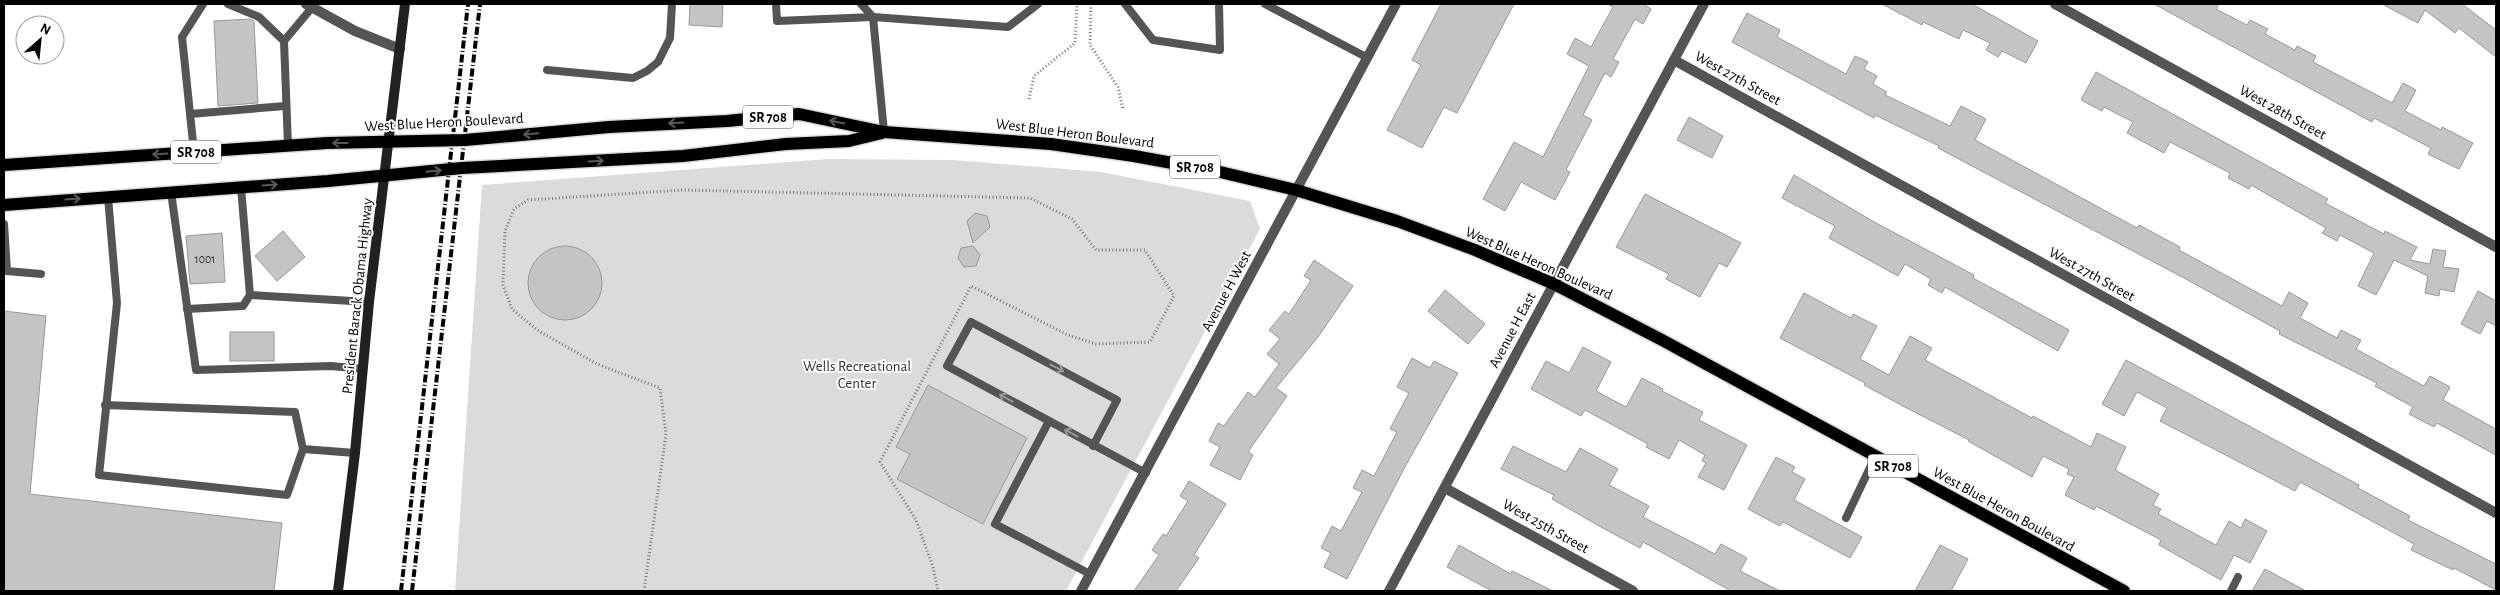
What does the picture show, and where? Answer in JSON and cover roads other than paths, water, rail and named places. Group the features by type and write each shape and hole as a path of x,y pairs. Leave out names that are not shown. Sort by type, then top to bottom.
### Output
{"main road":[{"name":"President Barack Obama Highway","path":"338,591 355,453 369,302 386,176 388,141 405,4"},
{"name":"West Blue Heron Boulevard","path":"4,165 288,146 388,141 465,140 609,127 727,121 799,114 884,132 1042,144 1134,156 1216,171 1296,190 1397,221 1475,250 1554,284 1662,340 2124,591"},
{"name":"West Blue Heron Boulevard","path":"4,205 386,176 462,168 683,156 786,144 849,141 884,132"}],"street":[{"name":"Avenue H West","path":"1081,591 1396,4"},
{"name":"Avenue H East","path":"1389,591 1704,4"},
{"name":"West 28th Street","path":"2055,4 2496,247"},
{"path":"311,5 355,31 400,49"},
{"name":"West 27th Street","path":"1674,60 2496,514"},
{"name":"West 25th Street","path":"1445,488 1633,591"}],"lane":[{"path":"194,152 182,37 203,4"},
{"path":"228,4 259,17 284,41"},
{"path":"546,70 633,78 647,71 658,62 670,38 672,4"},
{"path":"776,4 777,21 873,18 1008,27 1038,4"},
{"path":"861,4 873,18 884,132"},
{"path":"1125,4 1153,40 1220,50 1219,4"},
{"path":"1265,4 1368,58"},
{"path":"288,146 284,41 311,5"},
{"path":"190,114 285,106"},
{"path":"187,309 243,306 250,296 241,187"},
{"path":"171,192 196,370 331,366 363,369"},
{"path":"105,406 295,412 303,449 287,495 99,474 105,406 117,303 108,197"},
{"path":"4,224 5,271 41,274"},
{"path":"250,296 369,302"},
{"path":"1093,446 1117,400 971,322 947,366 1093,446 1146,473"},
{"path":"1049,421 995,524 1090,574"},
{"path":"303,449 355,453"},
{"path":"1846,518 1875,456"},
{"path":"2230,591 2238,577"}],"railway":[{"path":"401,591 468,4"},
{"path":"412,591 480,4"}],"park label":[{"name":"Wells Recreational Center","path":"857,374"}]}
